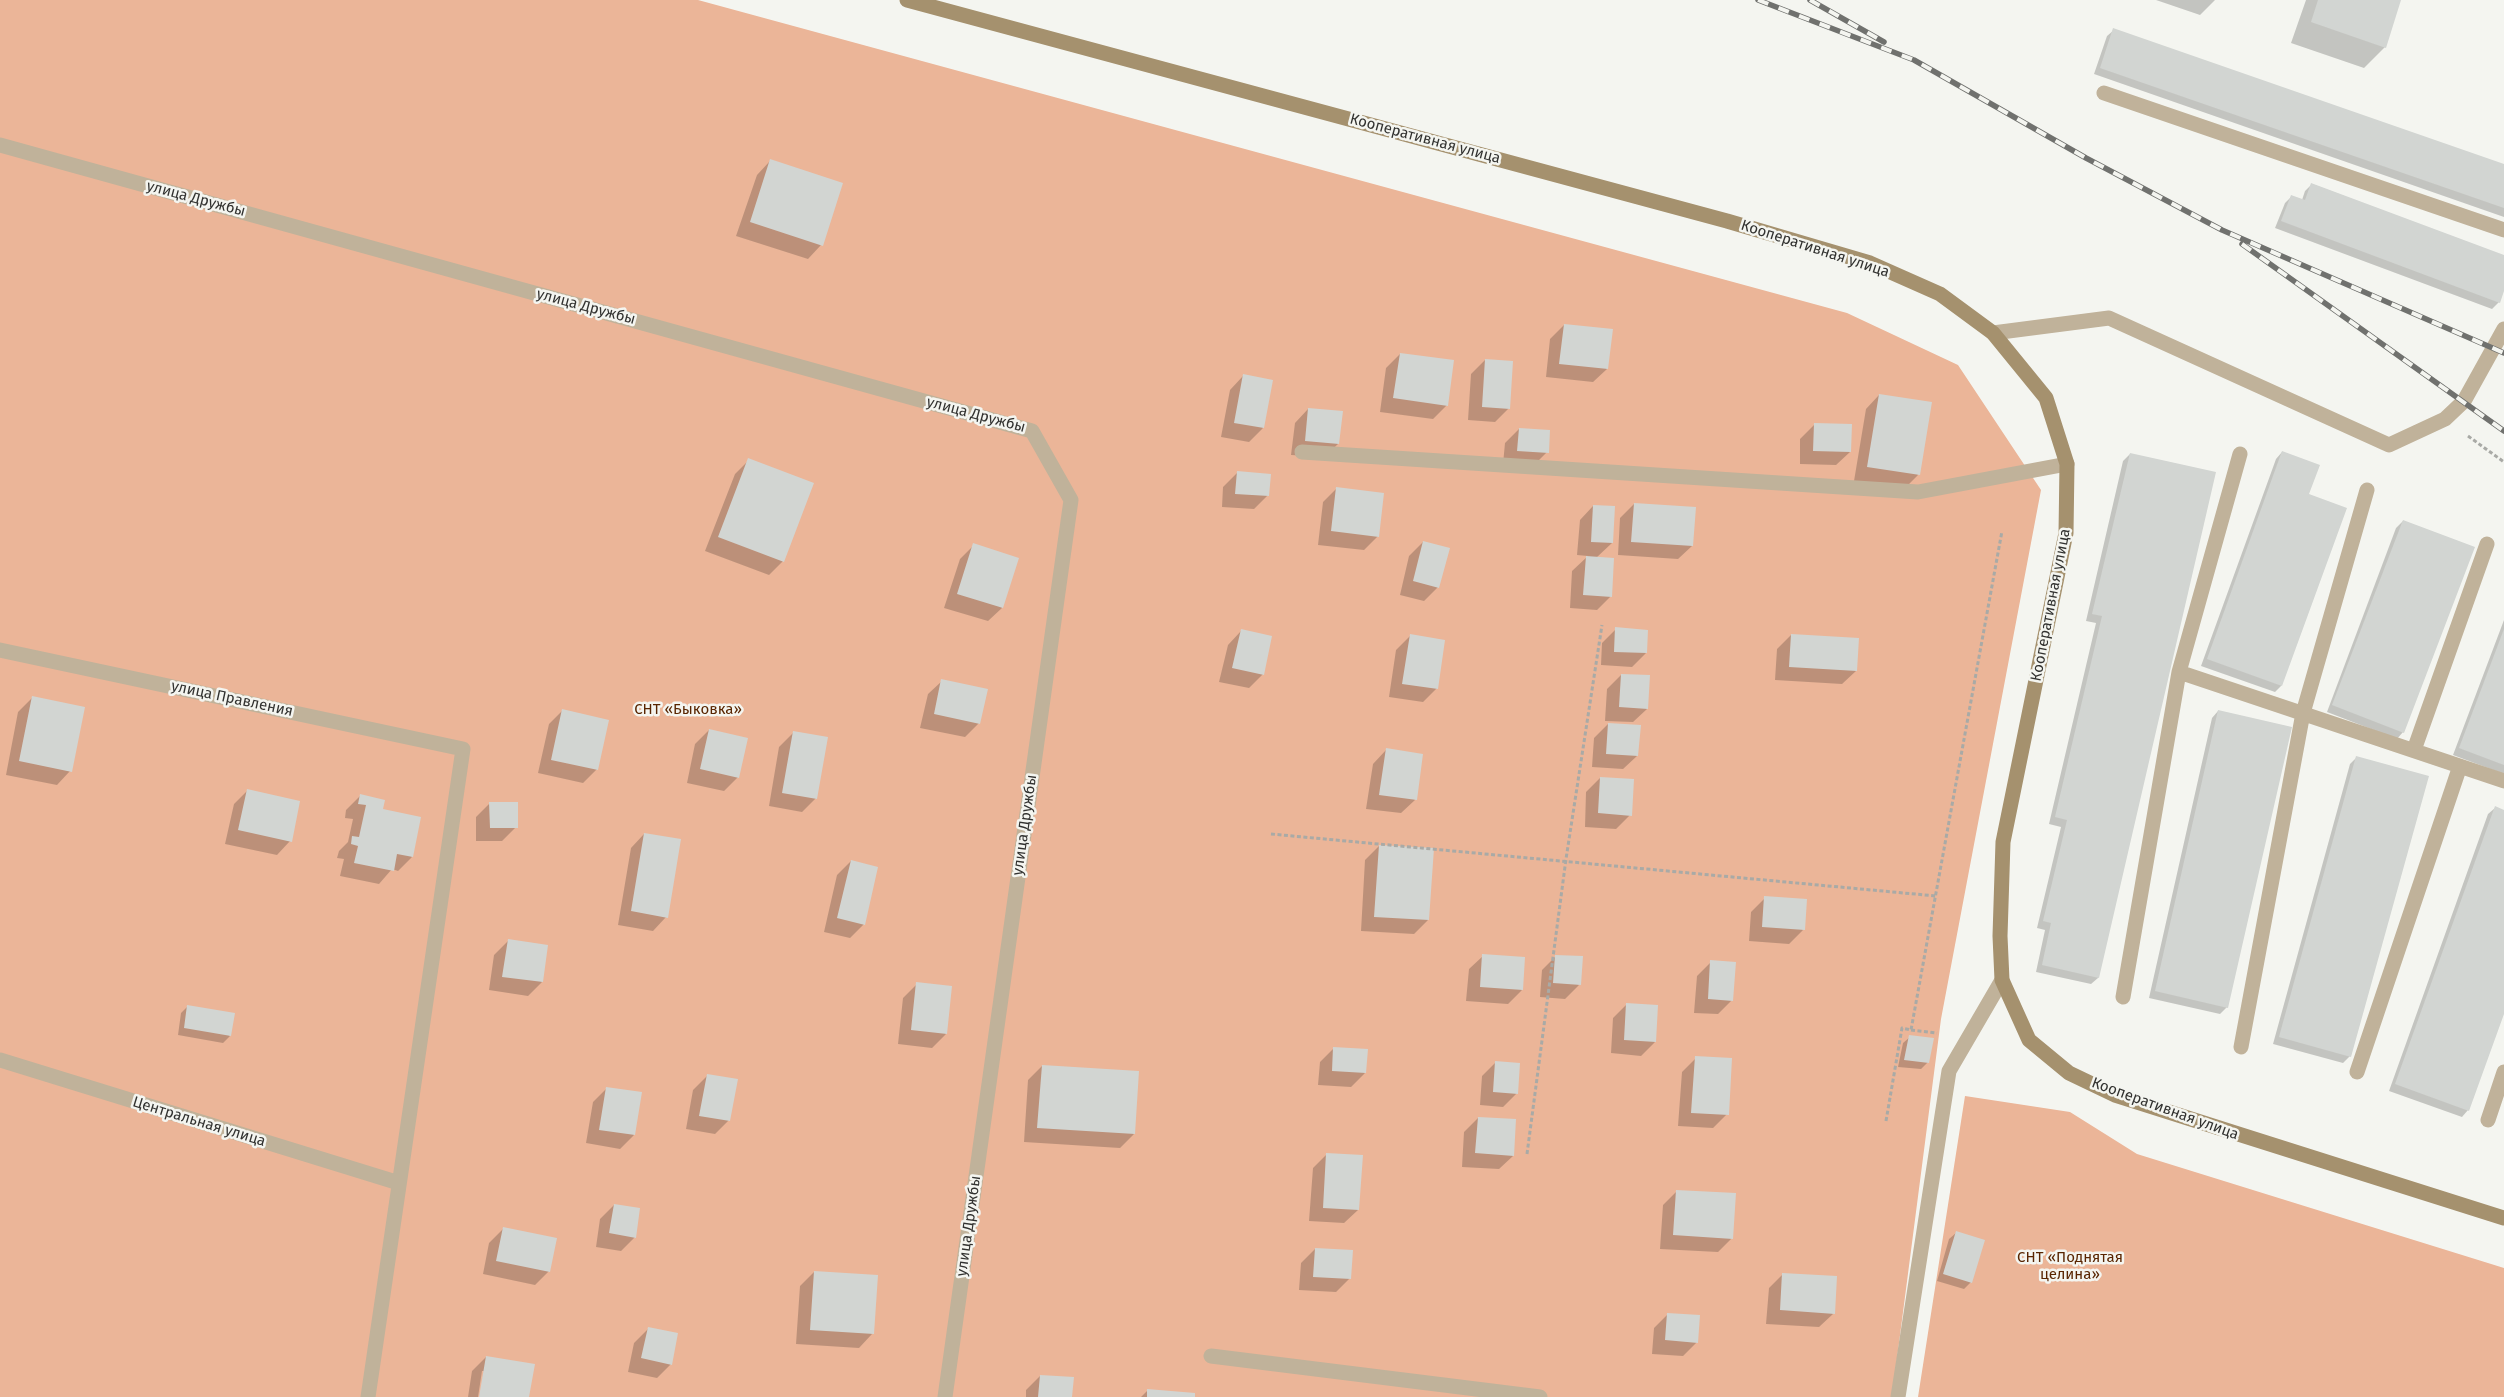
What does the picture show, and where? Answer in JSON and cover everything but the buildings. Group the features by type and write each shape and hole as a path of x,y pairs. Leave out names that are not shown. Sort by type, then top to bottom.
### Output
{"main road":[{"name":"Кооперативная улица","path":"907,0 1727,221 1870,263 1940,294 1993,333 2046,398 2067,464 2066,533 2003,842 2000,936 2002,980 2030,1040 2069,1074 2115,1095 2504,1218"}],"street":[{"path":"2104,93 2504,230"},
{"name":"улица Дружбы","path":"0,145 1032,431 1070,500 945,1397"},
{"path":"1993,333 2109,318 2389,446 2445,419 2464,401 2504,329"},
{"path":"1302,452 1918,492 2067,464"},
{"path":"2123,997 2179,672 2240,454"},
{"path":"2241,1047 2303,713 2367,490"},
{"path":"2414,750 2487,544"},
{"name":"улица Правления","path":"0,650 463,749 399,1183"},
{"path":"2179,672 2504,781"},
{"path":"2357,1072 2460,766"},
{"path":"1898,1397 1949,1071 2002,980"},
{"name":"Центральная улица","path":"0,1060 399,1183"},
{"path":"2488,1120 2504,1072"},
{"path":"368,1397 399,1183"},
{"path":"1211,1356 1540,1397"}],"path":[{"path":"2445,419 2504,462"},
{"path":"1911,1030 2002,531"},
{"path":"1527,1154 1566,859 1602,625"},
{"path":"1271,834 1566,859 1936,896"},
{"path":"1886,1121 1902,1028 1946,1034"}],"green space":[{"name":"СНТ «Быковка»","path":"0,0 698,0 1847,313 1958,365 2041,490 1941,1019 1892,1397 0,1397"},
{"name":"СНТ «Поднятая целина»","path":"1965,1096 2070,1112 2137,1154 2504,1268 2504,1397 1918,1397"}],"railway":[{"path":"1758,0 1914,60 2086,158 2222,230 2504,353"},
{"path":"1810,0 1884,42"},
{"path":"2242,244 2504,431"}]}
